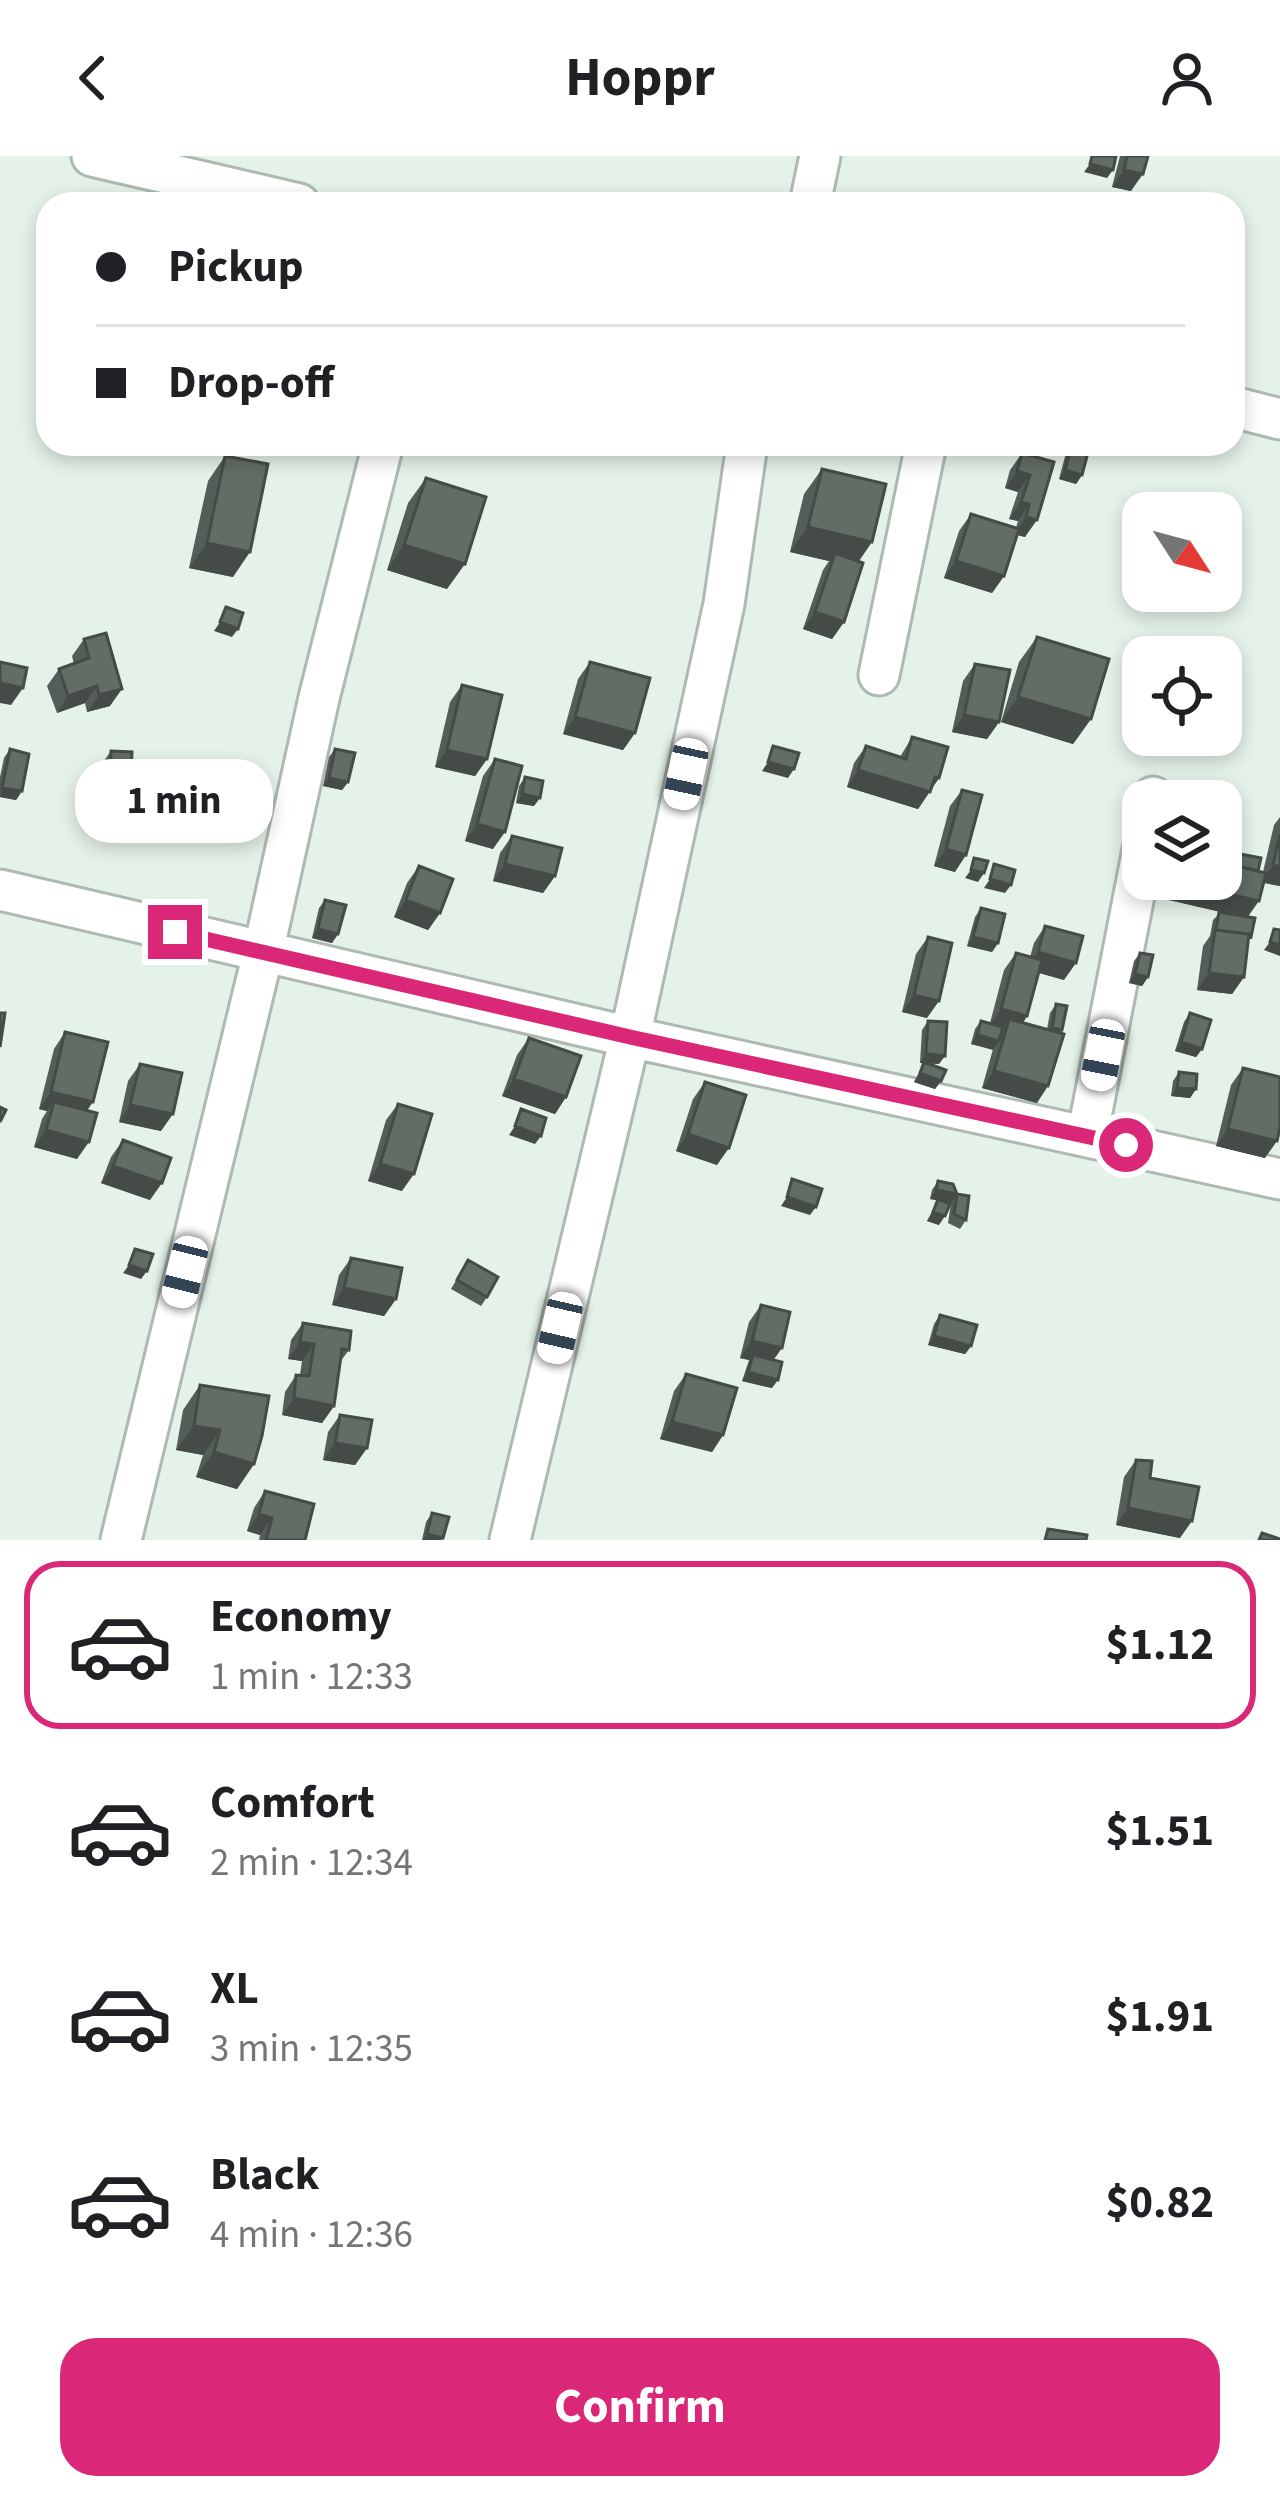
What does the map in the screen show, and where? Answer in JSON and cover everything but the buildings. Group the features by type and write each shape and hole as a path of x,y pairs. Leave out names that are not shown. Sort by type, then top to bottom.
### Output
{"street":[{"path":"92,156 247,192"},
{"path":"812,192 820,156"},
{"path":"1245,410 1280,418"},
{"path":"121,1540 380,456"},
{"path":"509,1540 630,1037 724,604 746,456"},
{"path":"879,675 924,456"},
{"path":"0,890 630,1037 1280,1179"},
{"path":"1088,1137 1133,900"}],"route":[{"path":"175,932 1126,1145"}]}
